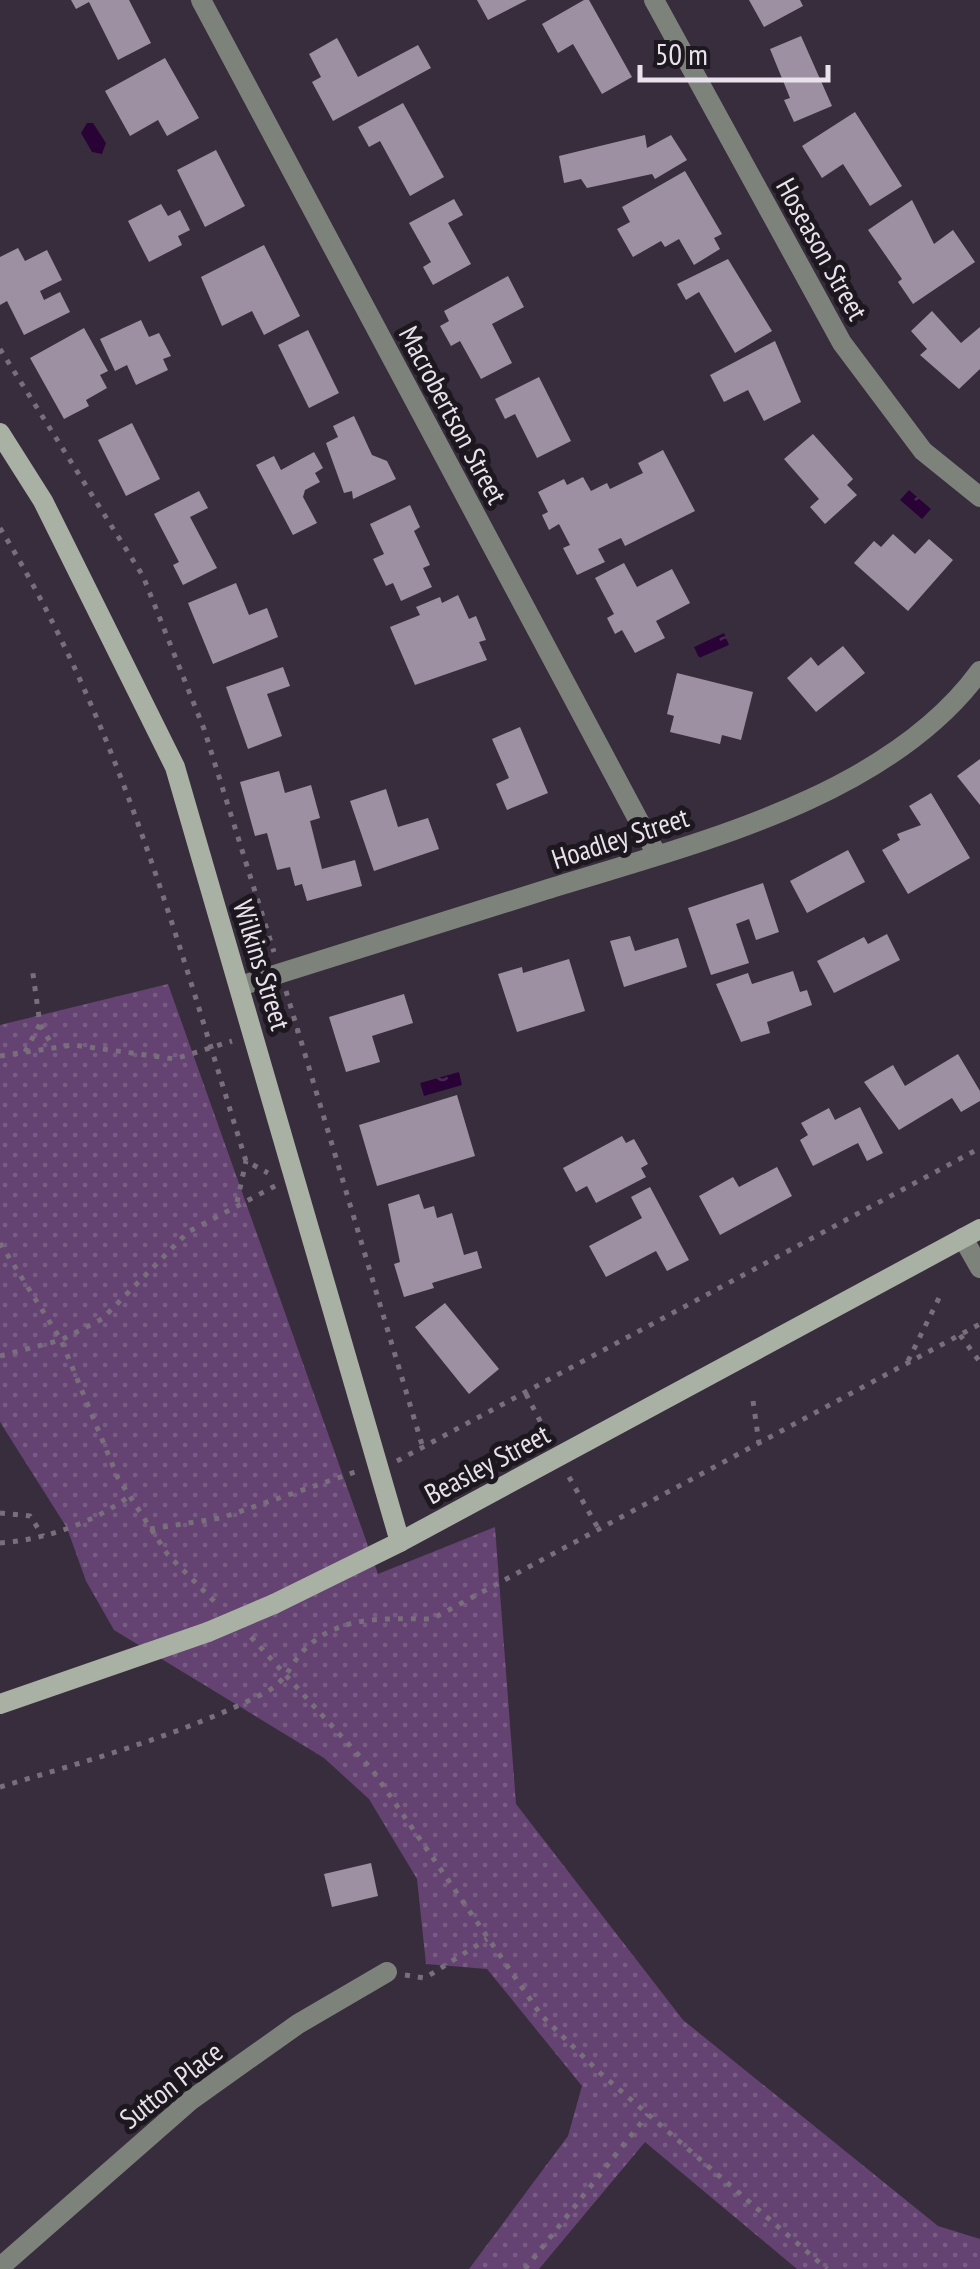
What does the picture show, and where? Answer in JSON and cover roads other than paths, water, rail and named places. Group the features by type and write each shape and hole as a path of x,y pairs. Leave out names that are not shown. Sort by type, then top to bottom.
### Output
{"street":[{"name":"Macrobertson Street","path":"201,0 657,855"},
{"name":"Hoseason Street","path":"654,0 842,343 923,451 980,496"},
{"name":"Wilkins Street","path":"0,433 43,501 175,767 400,1542"},
{"name":"Hoadley Street","path":"240,986 746,827 834,786 895,750 961,697 980,671"},
{"path":"971,1234 980,1268"},
{"name":"Beasley Street","path":"0,1704 208,1632 274,1604 400,1542 971,1234"},
{"name":"Sutton Place","path":"7,2262 190,2100 298,2024 387,1972"}],"water":[{"path":"87,123 93,123 106,143 102,154 92,152 81,133"},
{"path":"909,490 931,509 922,519 900,500"},
{"path":"724,633 729,645 699,658 694,647"},
{"path":"459,1072 462,1085 424,1096 420,1083"}]}
